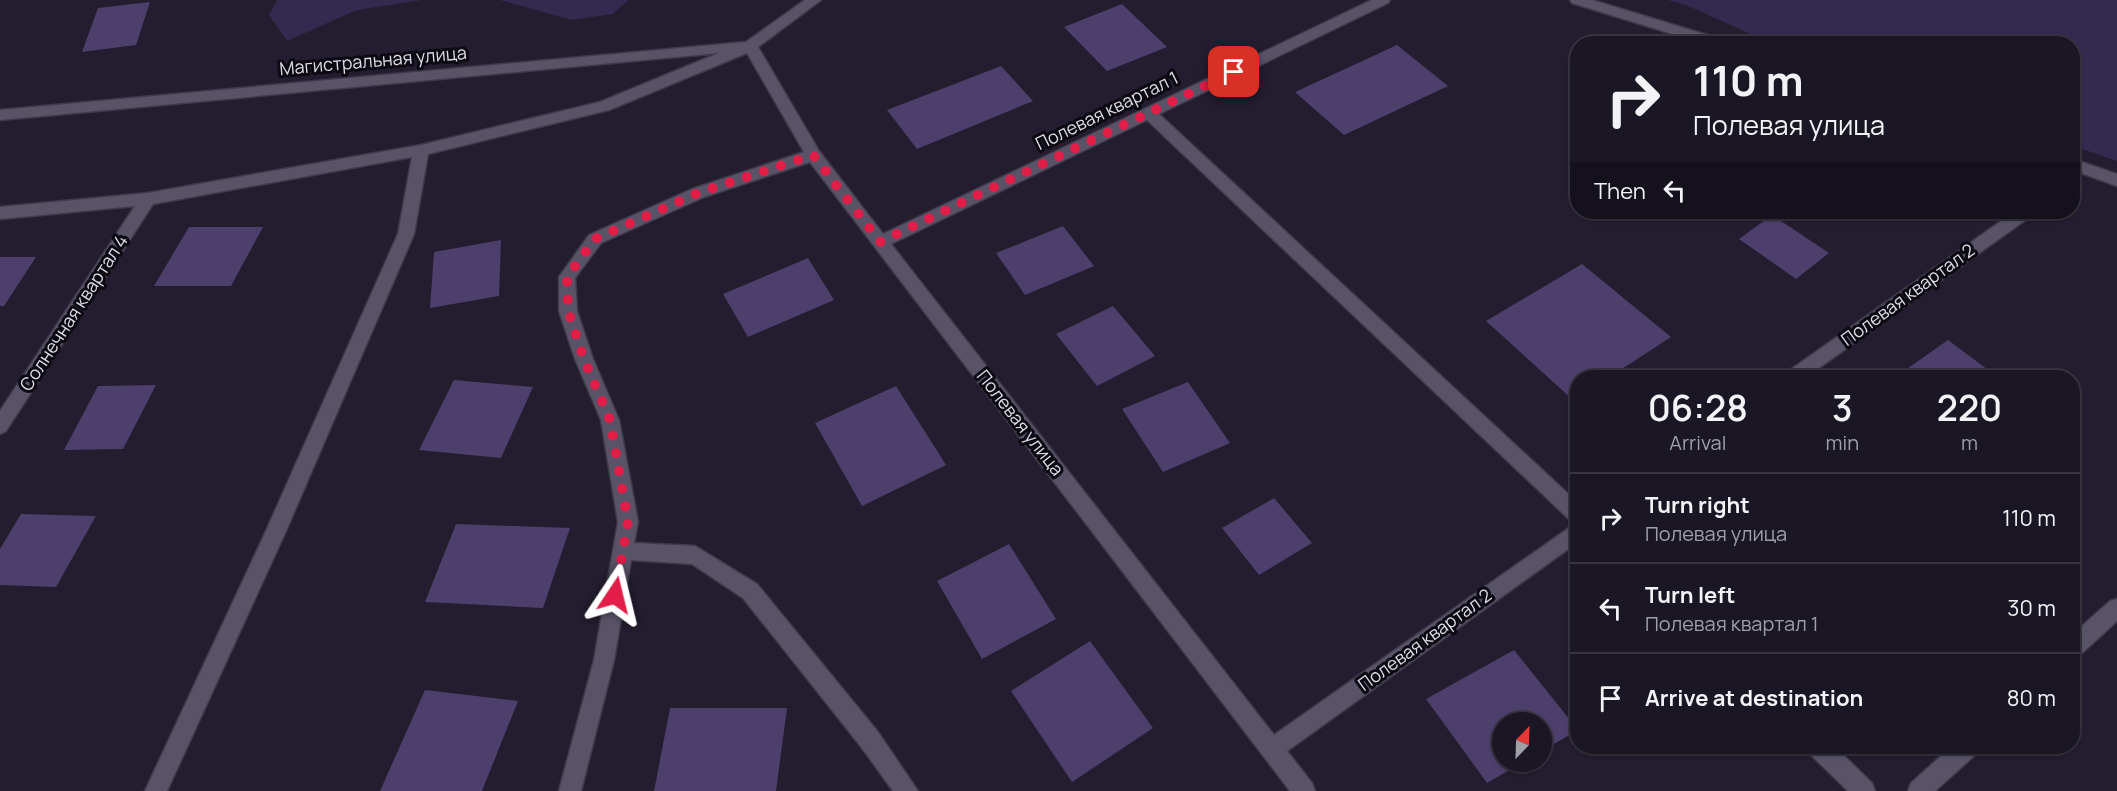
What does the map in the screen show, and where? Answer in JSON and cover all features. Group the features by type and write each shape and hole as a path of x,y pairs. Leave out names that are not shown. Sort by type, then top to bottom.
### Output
{"street":[{"path":"0,213 148,199 421,150 604,106 750,46 814,0"},
{"name":"Полевая квартал 1","path":"880,242 1383,0"},
{"path":"1577,0 1696,36"},
{"name":"Магистральная улица","path":"0,115 750,46"},
{"name":"Полевая улица","path":"750,46 813,155 1304,791"},
{"path":"1149,113 1570,508"},
{"path":"156,791 276,531 406,234 421,150"},
{"path":"570,791 604,660 628,522 610,420 584,359 568,311 567,277 595,239 698,193 813,155"},
{"path":"2080,171 2117,180"},
{"name":"Солнечная квартал 4","path":"0,426 148,199"},
{"name":"Полевая квартал 2","path":"1803,370 2015,219"},
{"name":"Полевая квартал 2","path":"1272,749 1570,537"},
{"path":"623,551 695,555 750,591 870,740 907,791"},
{"path":"2080,642 2117,608"},
{"path":"1826,754 1864,791"},
{"path":"1919,791 1959,754"}],"shaded area":[{"path":"277,0 422,0 357,10 287,41 269,15"},
{"path":"500,0 628,0 613,14 572,20"},
{"path":"1668,0 2117,0 2117,161 2080,148 2080,36 1755,36 1686,5"}],"building":[{"path":"150,2 136,45 82,52 98,8"},
{"path":"1122,4 1167,47 1107,71 1064,27"},
{"path":"1397,45 1448,86 1344,135 1295,92"},
{"path":"1001,66 1033,101 917,149 887,110"},
{"path":"1766,219 1778,219 1829,253 1796,279 1739,239"},
{"path":"1063,226 1094,266 1025,295 996,253"},
{"path":"189,227 263,227 231,286 154,286"},
{"path":"501,240 499,296 430,308 434,252"},
{"path":"0,257 36,257 4,306 0,306"},
{"path":"808,258 834,300 748,337 723,294"},
{"path":"1582,264 1671,337 1620,370 1570,370 1570,397 1486,321"},
{"path":"1113,306 1155,356 1097,386 1056,334"},
{"path":"1948,340 1988,370 1905,370"},
{"path":"454,380 533,387 501,458 419,450"},
{"path":"1188,382 1230,443 1163,472 1122,409"},
{"path":"156,385 123,449 64,450 98,386"},
{"path":"896,386 946,465 862,506 815,423"},
{"path":"1274,498 1312,543 1259,575 1222,528"},
{"path":"21,514 96,516 56,587 0,585 0,549"},
{"path":"456,524 570,528 543,608 425,602"},
{"path":"1009,544 1056,619 982,659 937,581"},
{"path":"1090,641 1153,728 1072,782 1011,691"},
{"path":"1514,650 1570,720 1570,735 1552,745 1552,712 1492,712 1492,772 1506,772 1487,783 1426,699"},
{"path":"425,690 518,701 482,791 380,791"},
{"path":"670,708 787,708 776,791 654,791"}],"route":[{"path":"615,595 628,522 610,420 584,359 568,311 567,277 595,239 698,193 813,155 880,242 1234,72"}]}
